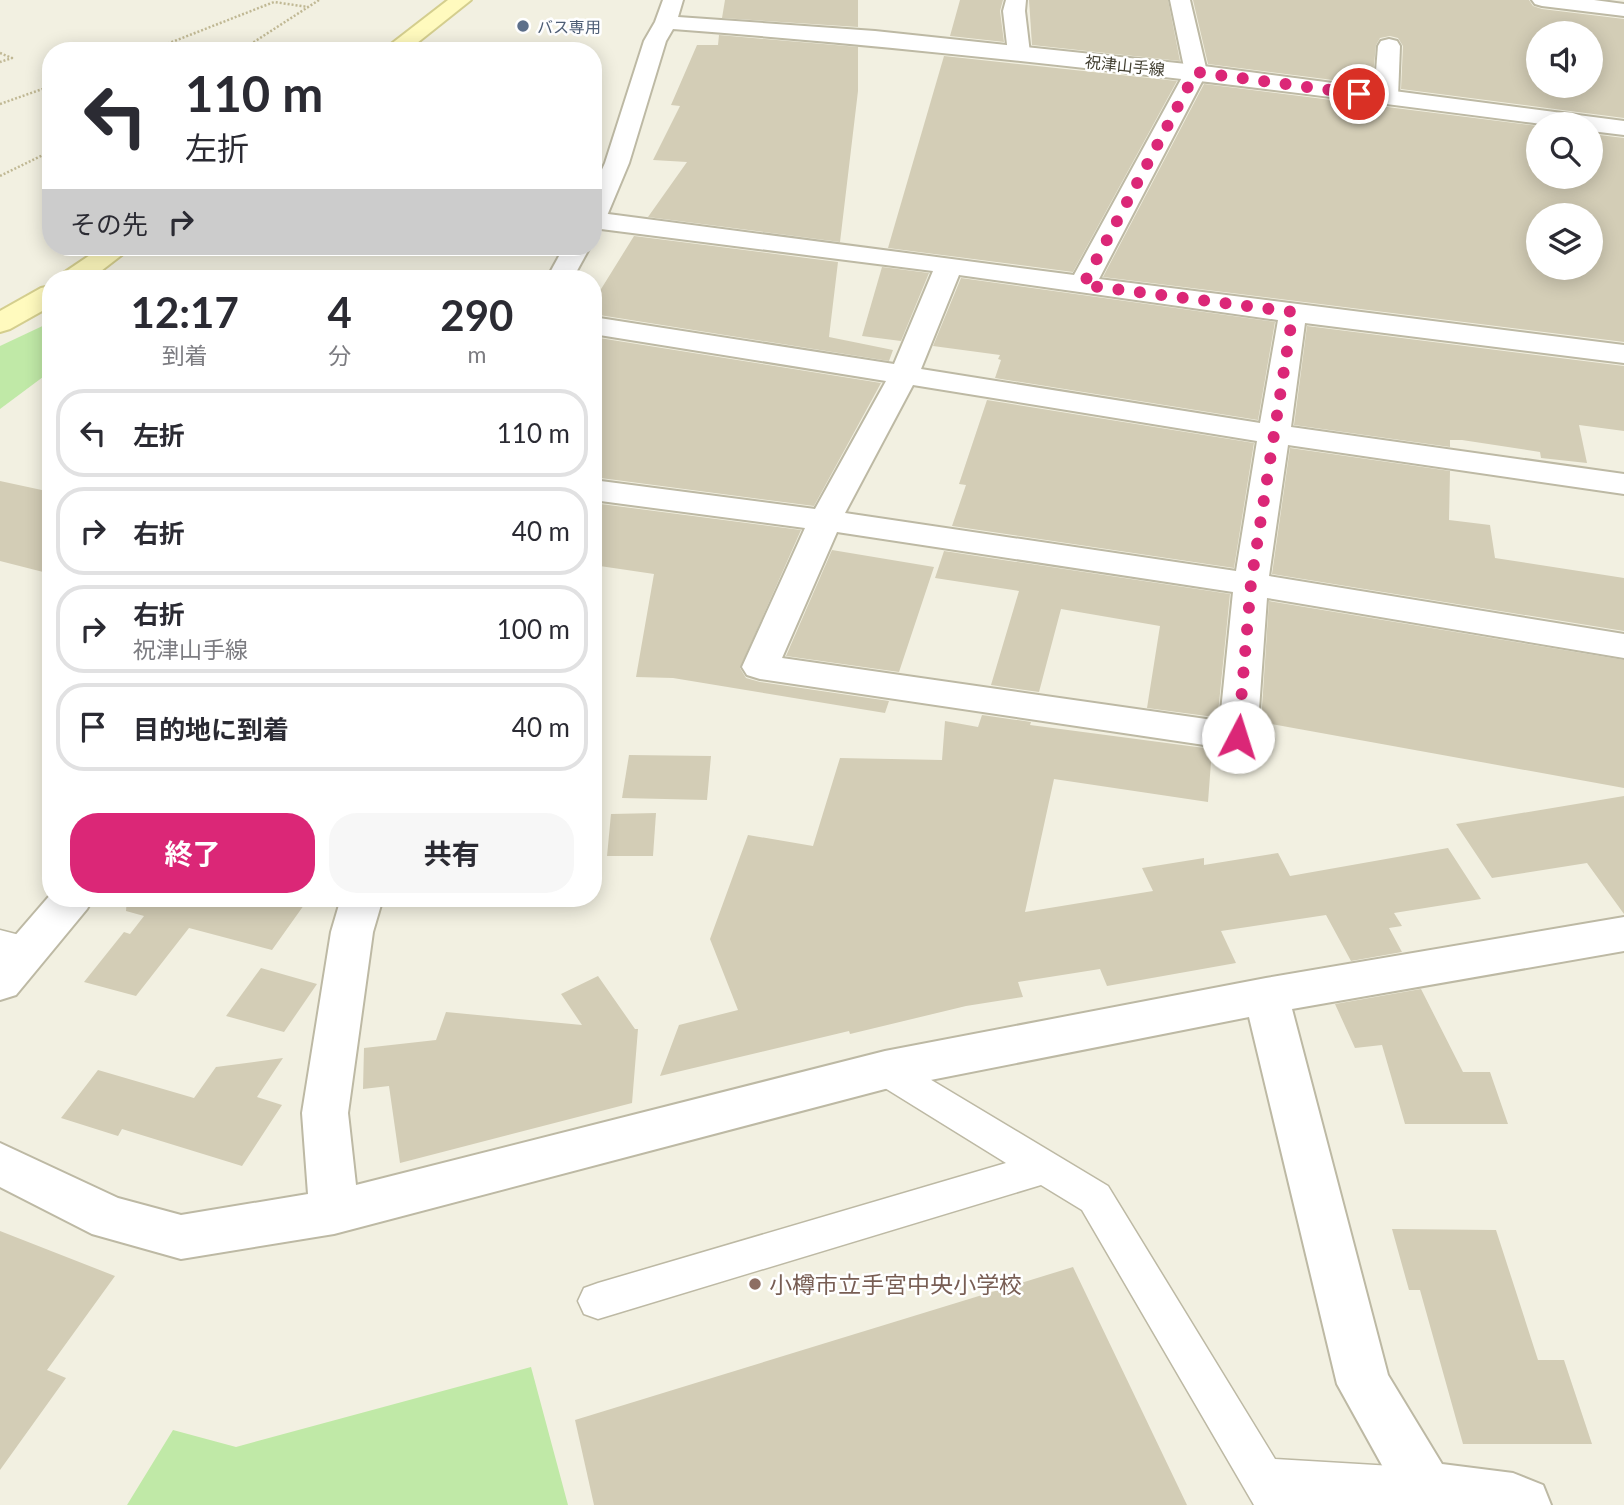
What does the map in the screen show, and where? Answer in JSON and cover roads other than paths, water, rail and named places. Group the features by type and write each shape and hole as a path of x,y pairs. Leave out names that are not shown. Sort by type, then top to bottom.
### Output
{"main road":[{"path":"405,42 461,0"},
{"path":"86,270 106,256"},
{"path":"0,323 42,299"}],"street":[{"path":"1016,0 1014,11 1018,53"},
{"path":"1083,285 1196,72 1180,0"},
{"path":"1542,0 1624,10"},
{"path":"602,198 617,163 655,41 669,11"},
{"name":"祝津山手線","path":"669,11 874,38 1196,72 1624,128"},
{"path":"1386,97 1389,46"},
{"path":"602,220 1624,354"},
{"path":"949,265 904,375 826,518 760,667 1238,737 1251,583 1293,312"},
{"path":"602,326 1274,434 1624,484"},
{"path":"602,491 826,518 1251,583 1624,646"},
{"path":"0,983 14,946 61,907"},
{"path":"334,1212 325,1113 352,932 359,907"},
{"path":"0,1164 109,1218 181,1237 334,1212 886,1070 1266,996 1624,934"},
{"path":"1266,996 1364,1384 1426,1490 1513,1501 1524,1505"}],"lane":[{"path":"886,1070 1095,1198 1272,1493 1426,1490"},
{"path":"598,1301 1043,1168"}],"place":[{"name":"バス専用","path":"523,26"},
{"name":"小樽市立手宮中央小学校","path":"755,1284"}]}
